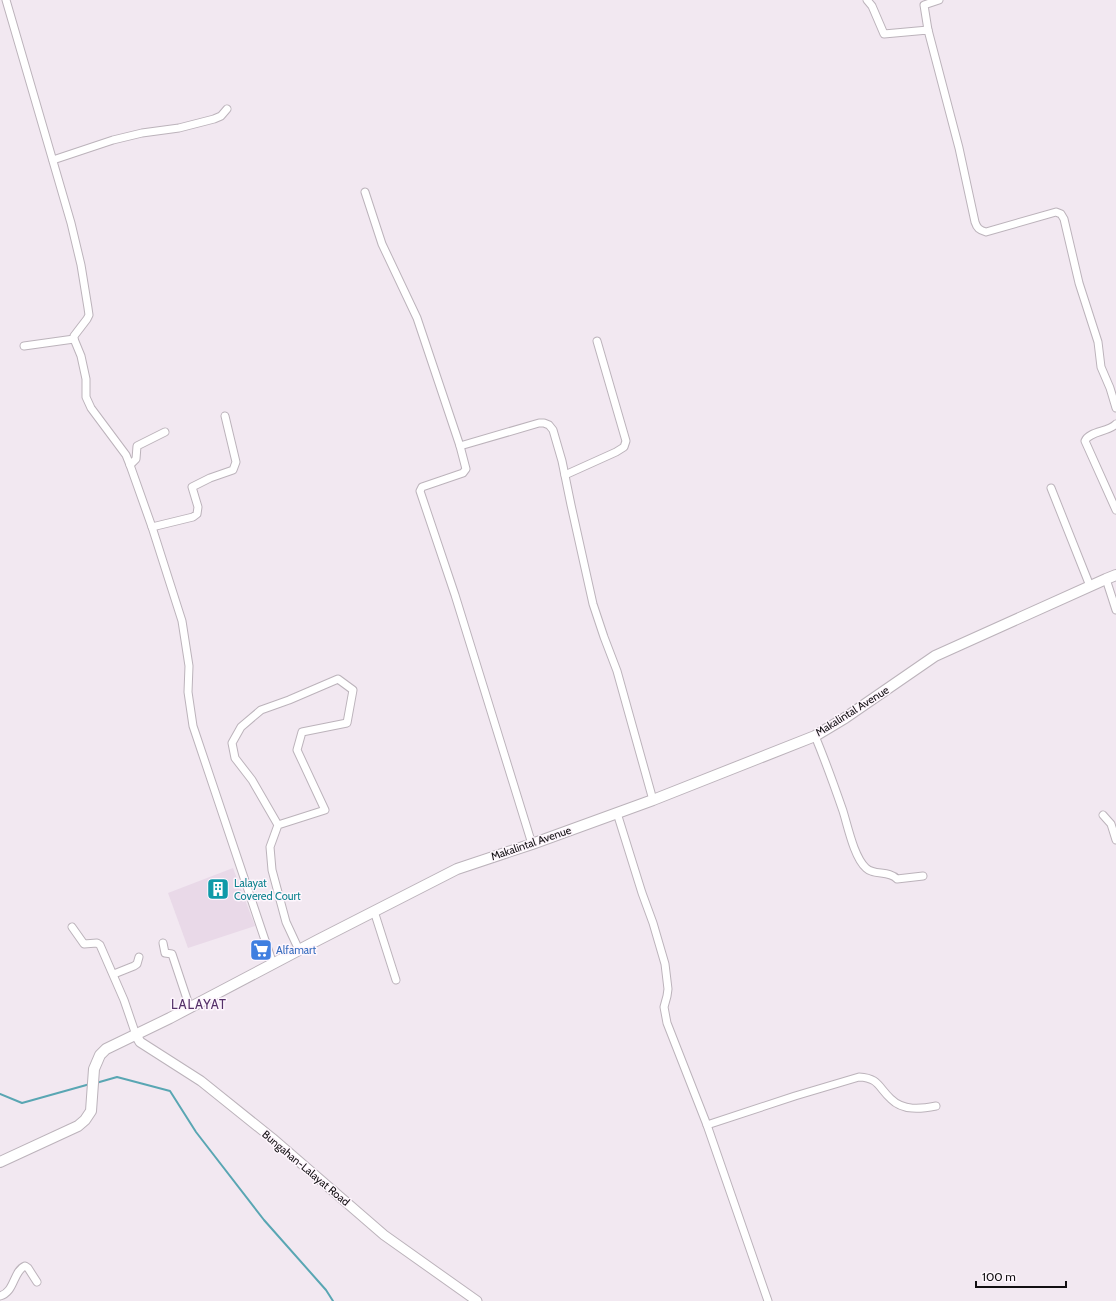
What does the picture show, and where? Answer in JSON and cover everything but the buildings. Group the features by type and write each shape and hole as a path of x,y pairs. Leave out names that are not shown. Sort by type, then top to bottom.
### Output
{"main road":[{"name":"Makalintal Avenue","path":"0,1162 78,1126 85,1120 91,1111 94,1069 100,1055 106,1049 190,1008 457,869 532,844 653,800 814,736 845,718 935,656 1106,578 1116,575"}],"street":[{"path":"6,0 71,223 81,265 88,308 87,319 74,336 74,339 81,356 86,379 86,396 91,408 126,455 152,527 182,621 189,666 188,692 194,726 273,964"},
{"path":"867,0 872,6 884,34 928,30"},
{"path":"939,0 924,5 928,30 958,148 974,222 977,227 986,232 1056,212 1061,214 1064,219 1079,283 1098,342 1101,367 1110,388 1116,408"},
{"path":"52,160 113,140 142,133 179,128 214,120 221,116 227,109"},
{"path":"365,192 382,244 417,318 460,446 466,469 463,473 428,484 422,487 420,491 455,595 532,844"},
{"path":"24,346 74,339"},
{"path":"565,475 616,452 624,447 626,441 597,341"},
{"path":"152,527 193,517 197,514 198,507 192,487 210,478 233,470 236,462 225,416"},
{"path":"460,446 532,425 544,423 550,425 553,430 562,461 593,604 617,671 653,800"},
{"path":"1116,424 1112,427 1090,435 1085,438 1085,441 1116,510"},
{"path":"130,465 136,460 137,446 165,432"},
{"path":"1051,488 1090,586"},
{"path":"1106,578 1116,610"},
{"path":"278,825 325,810 297,750 302,732 346,723 353,690 338,679 261,710 241,727 232,743 235,758 252,780 278,825 270,848 272,870 286,922 299,950"},
{"path":"814,736 826,761 850,837 866,869 892,874 897,879 923,876"},
{"path":"617,813 642,893 653,922 665,964 668,989 664,1007 667,1023 707,1125 768,1301"},
{"path":"1103,815 1111,824 1116,840"},
{"path":"374,911 396,980"},
{"path":"72,927 84,944 97,943 100,945 114,974 136,1035"},
{"path":"163,943 166,953 172,954 190,1008"},
{"path":"114,974 137,964 139,957"},
{"name":"Bungahan-Lalayat Road","path":"136,1035 140,1042 201,1081 333,1190 384,1235 477,1301"},
{"path":"707,1125 859,1077 869,1078 879,1084 892,1101 903,1107 920,1109 936,1106"},
{"path":"0,1296 9,1291 23,1267 28,1268 36,1282"}],"shaded area":[{"path":"233,868 255,926 188,948 168,893"}],"waterway":[{"path":"96,1083 117,1077 170,1091 196,1132 264,1220 326,1290 333,1301"},
{"path":"0,1094 22,1103 90,1084"}],"place":[{"name":"Lalayat Covered Court","path":"218,889"},
{"name":"Alfamart","path":"261,950"}],"district":[{"name":"LALAYAT","path":"199,1004"}]}
